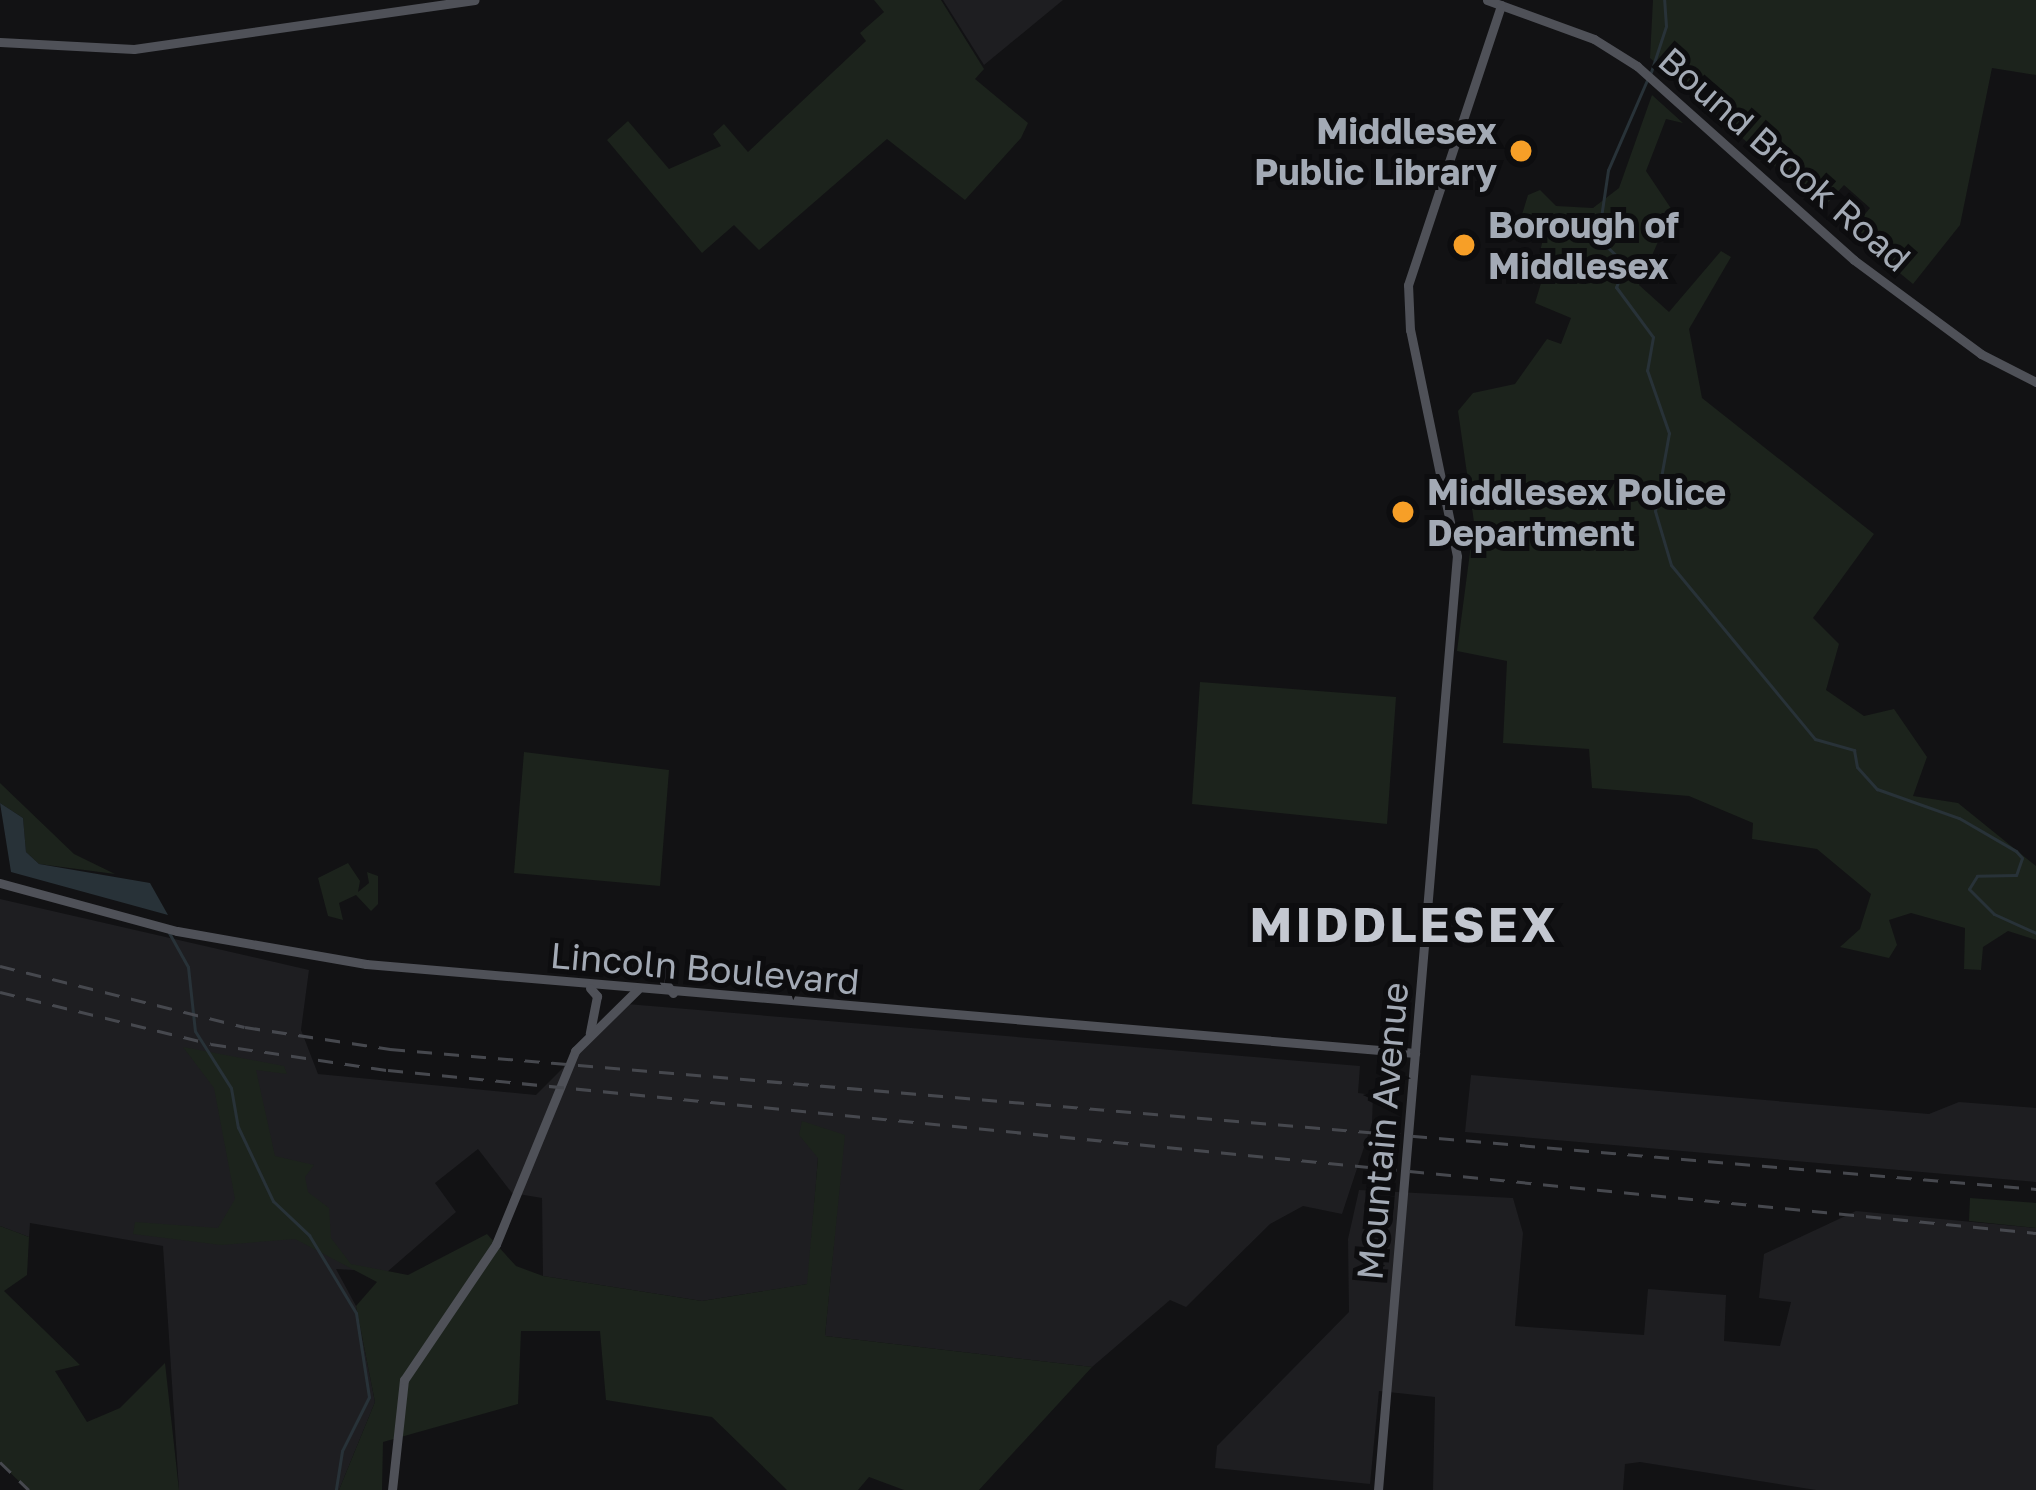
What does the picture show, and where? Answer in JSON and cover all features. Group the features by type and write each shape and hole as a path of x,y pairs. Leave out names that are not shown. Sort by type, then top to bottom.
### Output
{"main road":[{"path":"0,42 134,49 474,0"},
{"name":"Bound Brook Road","path":"1486,0 1594,39 1637,65 1865,268 1982,353 2036,382"},
{"name":"Mountain Avenue","path":"1378,1490 1457,556 1408,285 1501,5"},
{"name":"Lincoln Boulevard","path":"0,883 155,926 347,962 1414,1053"},
{"path":"666,961 664,980 673,993"},
{"path":"585,985 597,997 588,1037"},
{"path":"392,1490 398,1395 436,1328 496,1244 564,1072 588,1037 638,989"}],"shaded area":[{"path":"874,0 941,0 984,69 975,79 1028,123 1021,138 965,200 887,139 759,250 734,225 702,253 607,140 628,121 669,169 721,146 713,134 724,124 748,152 866,41 860,33 884,12"},
{"path":"943,0 1063,0 984,65"},
{"path":"1653,0 2036,0 2036,75 1992,68 1960,225 1913,284 1850,232 1870,208 1844,185 1823,208 1650,58"},
{"path":"1652,95 1683,123 1666,119 1646,171 1672,210 1639,285 1669,312 1721,251 1731,257 1689,329 1702,398 1874,534 1813,618 1839,644 1826,690 1864,716 1894,709 1927,757 1913,796 1958,803 2036,866 2036,940 2008,931 1983,947 1981,970 1964,969 1965,928 1911,913 1889,920 1897,945 1889,958 1840,947 1860,929 1871,894 1817,849 1752,839 1753,823 1689,796 1592,788 1589,749 1503,743 1507,661 1457,651 1474,522 1458,411 1473,393 1515,384 1547,339 1561,344 1571,318 1535,303 1548,260 1539,256 1543,239 1520,221 1528,195 1540,190 1556,206 1593,208 1619,188"},
{"path":"1200,682 1396,697 1387,824 1192,804"},
{"path":"524,752 669,770 660,886 514,873"},
{"path":"0,783 74,854 115,874 39,864 26,852 23,818 0,803"},
{"path":"0,803 23,818 26,852 39,864 150,883 168,915 11,872"},
{"path":"348,863 360,881 358,892 369,883 367,872 378,876 378,904 371,911 356,895 339,903 343,920 328,916 318,878"},
{"path":"0,899 309,970 301,1030 318,1074 536,1095 627,1004 1360,1066 1358,1093 1373,1095 1372,1123 1342,1214 1303,1206 1270,1224 1186,1307 1170,1300 1092,1367 825,1336 844,1135 818,1158 808,1284 702,1301 543,1276 542,1198 512,1193 478,1149 435,1183 456,1212 387,1272 336,1269 356,1306 375,1402 339,1490 179,1490 163,1246 30,1223 29,1237 0,1226"},
{"path":"183,1047 284,1066 287,1074 256,1070 275,1156 314,1165 305,1177 308,1192 329,1208 331,1238 351,1264 408,1275 487,1234 516,1266 543,1276 702,1301 807,1284 818,1158 799,1135 802,1121 845,1135 825,1336 1092,1367 979,1490 904,1490 869,1477 858,1490 787,1490 712,1417 606,1400 600,1331 521,1331 518,1404 383,1442 382,1490 339,1490 375,1402 356,1306 377,1282 295,1239 221,1245 133,1234 135,1222 218,1228 235,1199 214,1088"},
{"path":"1471,1075 1929,1114 1959,1102 2036,1108 2036,1182 1465,1132"},
{"path":"1359,1190 1513,1198 1523,1233 1515,1326 1644,1335 1648,1289 1726,1295 1724,1341 1780,1346 1791,1302 1759,1298 1764,1254 1856,1211 2036,1228 2036,1490 1816,1490 1640,1462 1625,1464 1623,1490 1433,1490 1435,1397 1379,1391 1370,1484 1215,1468 1217,1446 1349,1312 1348,1239"},
{"path":"1970,1198 2036,1203 2036,1228 1969,1221"},
{"path":"0,1226 29,1237 27,1275 4,1291 80,1365 55,1371 87,1422 120,1408 165,1363 179,1490 28,1490 0,1463"}],"waterway":[{"path":"1651,72 1666,26 1664,0"},
{"path":"1647,80 1608,170 1598,238 1625,264 1616,287 1653,337 1647,370 1669,433 1655,511 1671,565 1815,739 1854,750 1857,767 1877,789 1959,818 2016,851 2022,858 2016,875 1977,876 1969,889 1994,914 2036,933"},
{"path":"168,931 188,967 195,1031 231,1088 238,1127 273,1201 309,1235 356,1313 369,1397 342,1451 336,1490"}],"railway":[{"path":"0,966 245,1027 390,1049 2036,1189"},
{"path":"0,992 211,1044 388,1070 2036,1233"},
{"path":"0,1462 29,1490"}],"place":[{"name":"Middlesex Public Library","path":"1521,151"},
{"name":"Borough of Middlesex","path":"1464,245"},
{"name":"Middlesex Police Department","path":"1403,512"}],"district":[{"name":"MIDDLESEX","path":"1404,925"}]}
